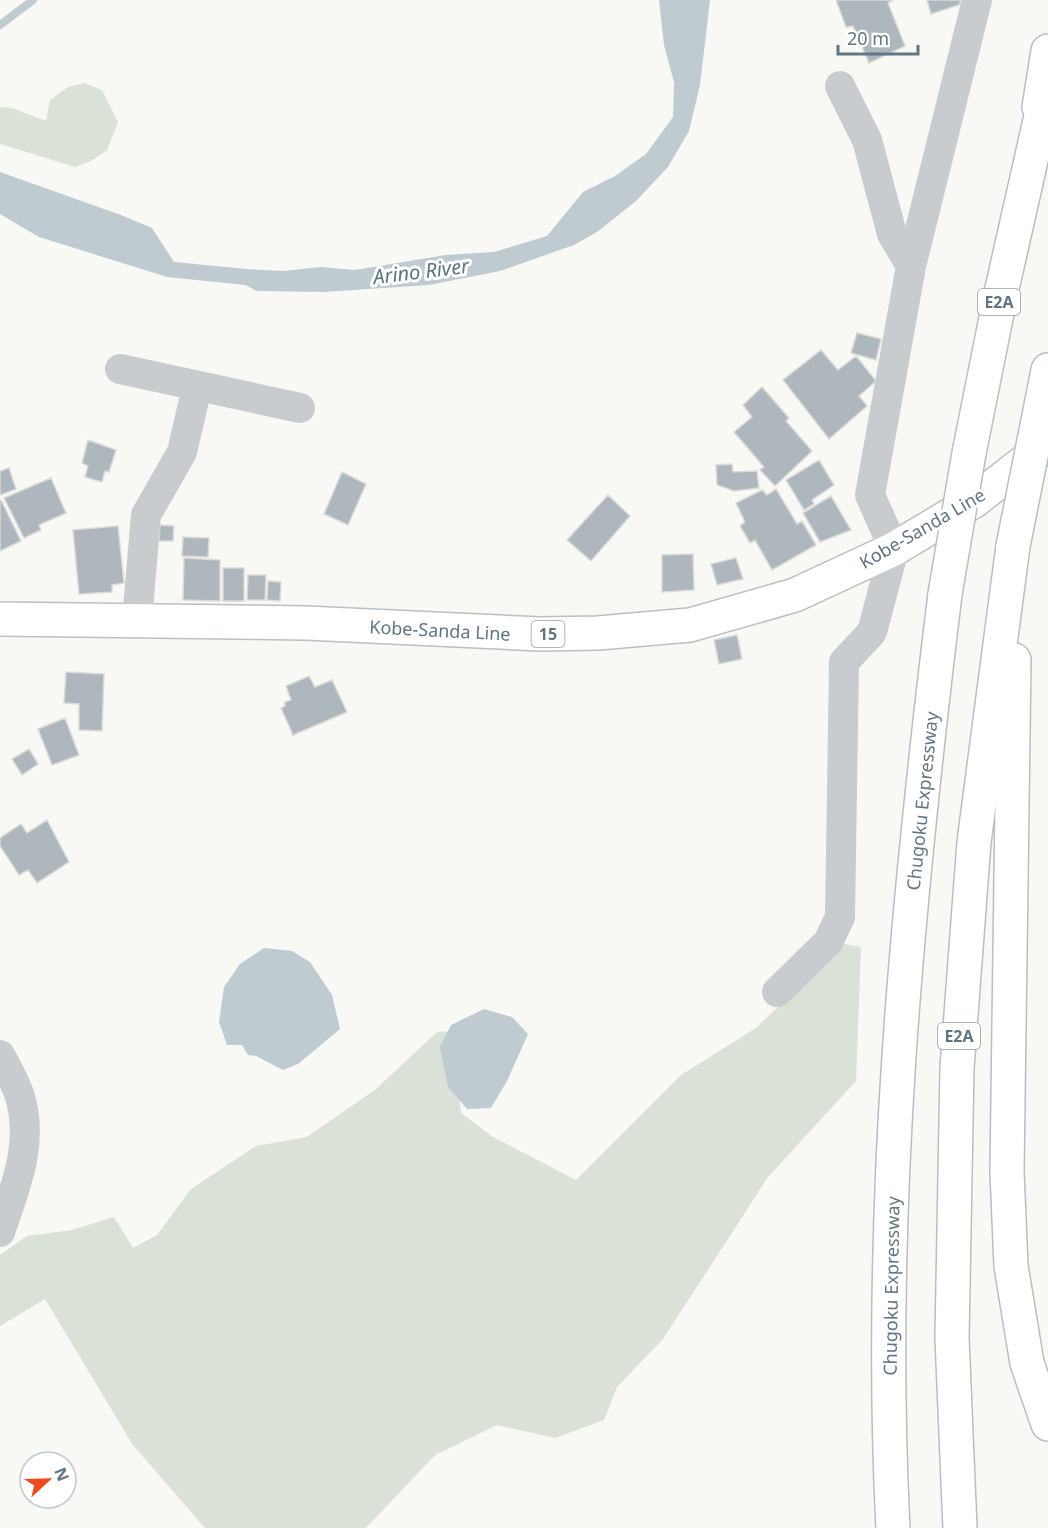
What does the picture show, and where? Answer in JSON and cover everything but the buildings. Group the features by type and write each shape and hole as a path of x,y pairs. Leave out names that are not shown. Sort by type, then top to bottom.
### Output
{"main road":[{"path":"1032,151 1048,51"},
{"name":"Chugoku Expressway","path":"893,1528 890,1458 889,1256 900,1029 924,764 945,594 969,453 1000,293 1048,85"},
{"name":"E2A","path":"960,1528 952,1338 957,1068 974,842 1013,546 1048,370"},
{"name":"Kobe-Sanda Line","path":"0,619 306,623 540,634 598,633 690,625 795,595 894,549 974,501 1048,444"},
{"path":"1013,546 1015,705 1007,1172 1011,1266 1027,1363 1048,1424"}],"street":[{"path":"777,992 828,942 840,917 844,662 872,632 894,549 870,495 911,266 976,0"},
{"path":"840,86 867,140 892,234 911,266"},
{"path":"120,369 300,408"},
{"path":"137,621 146,515 182,452 196,387"},
{"path":"0,1055 20,1095 26,1127 22,1167 0,1232"}],"shaded area":[{"path":"84,83 102,90 118,122 107,150 91,161 75,167 0,144 0,107 12,108 46,121 50,100 68,87"},
{"path":"844,944 861,947 856,1081 768,1177 663,1339 617,1387 604,1420 555,1438 497,1425 435,1455 366,1528 205,1528 133,1445 45,1299 0,1326 0,1255 27,1236 72,1230 114,1217 133,1248 157,1235 191,1189 256,1146 307,1137 376,1089 437,1032 452,1031 461,1113 493,1137 576,1180 681,1075 756,1028"}],"water":[{"name":"Arino River","path":"659,0 710,0 700,85 689,131 668,167 636,201 597,232 574,245 500,271 429,285 323,292 256,291 246,285 167,277 39,237 0,214 0,172 152,228 174,262 284,271 320,267 355,270 446,255 494,252 547,236 583,192 615,176 646,154 673,117 674,82 664,45"},
{"path":"264,948 292,951 310,962 332,995 340,1029 298,1064 283,1070 256,1056 248,1055 242,1045 227,1045 219,1022 224,987 240,964"},
{"path":"484,1009 512,1017 528,1034 507,1081 491,1108 467,1109 448,1087 440,1047 451,1025"}],"waterway":[{"path":"0,25 33,0"}]}
